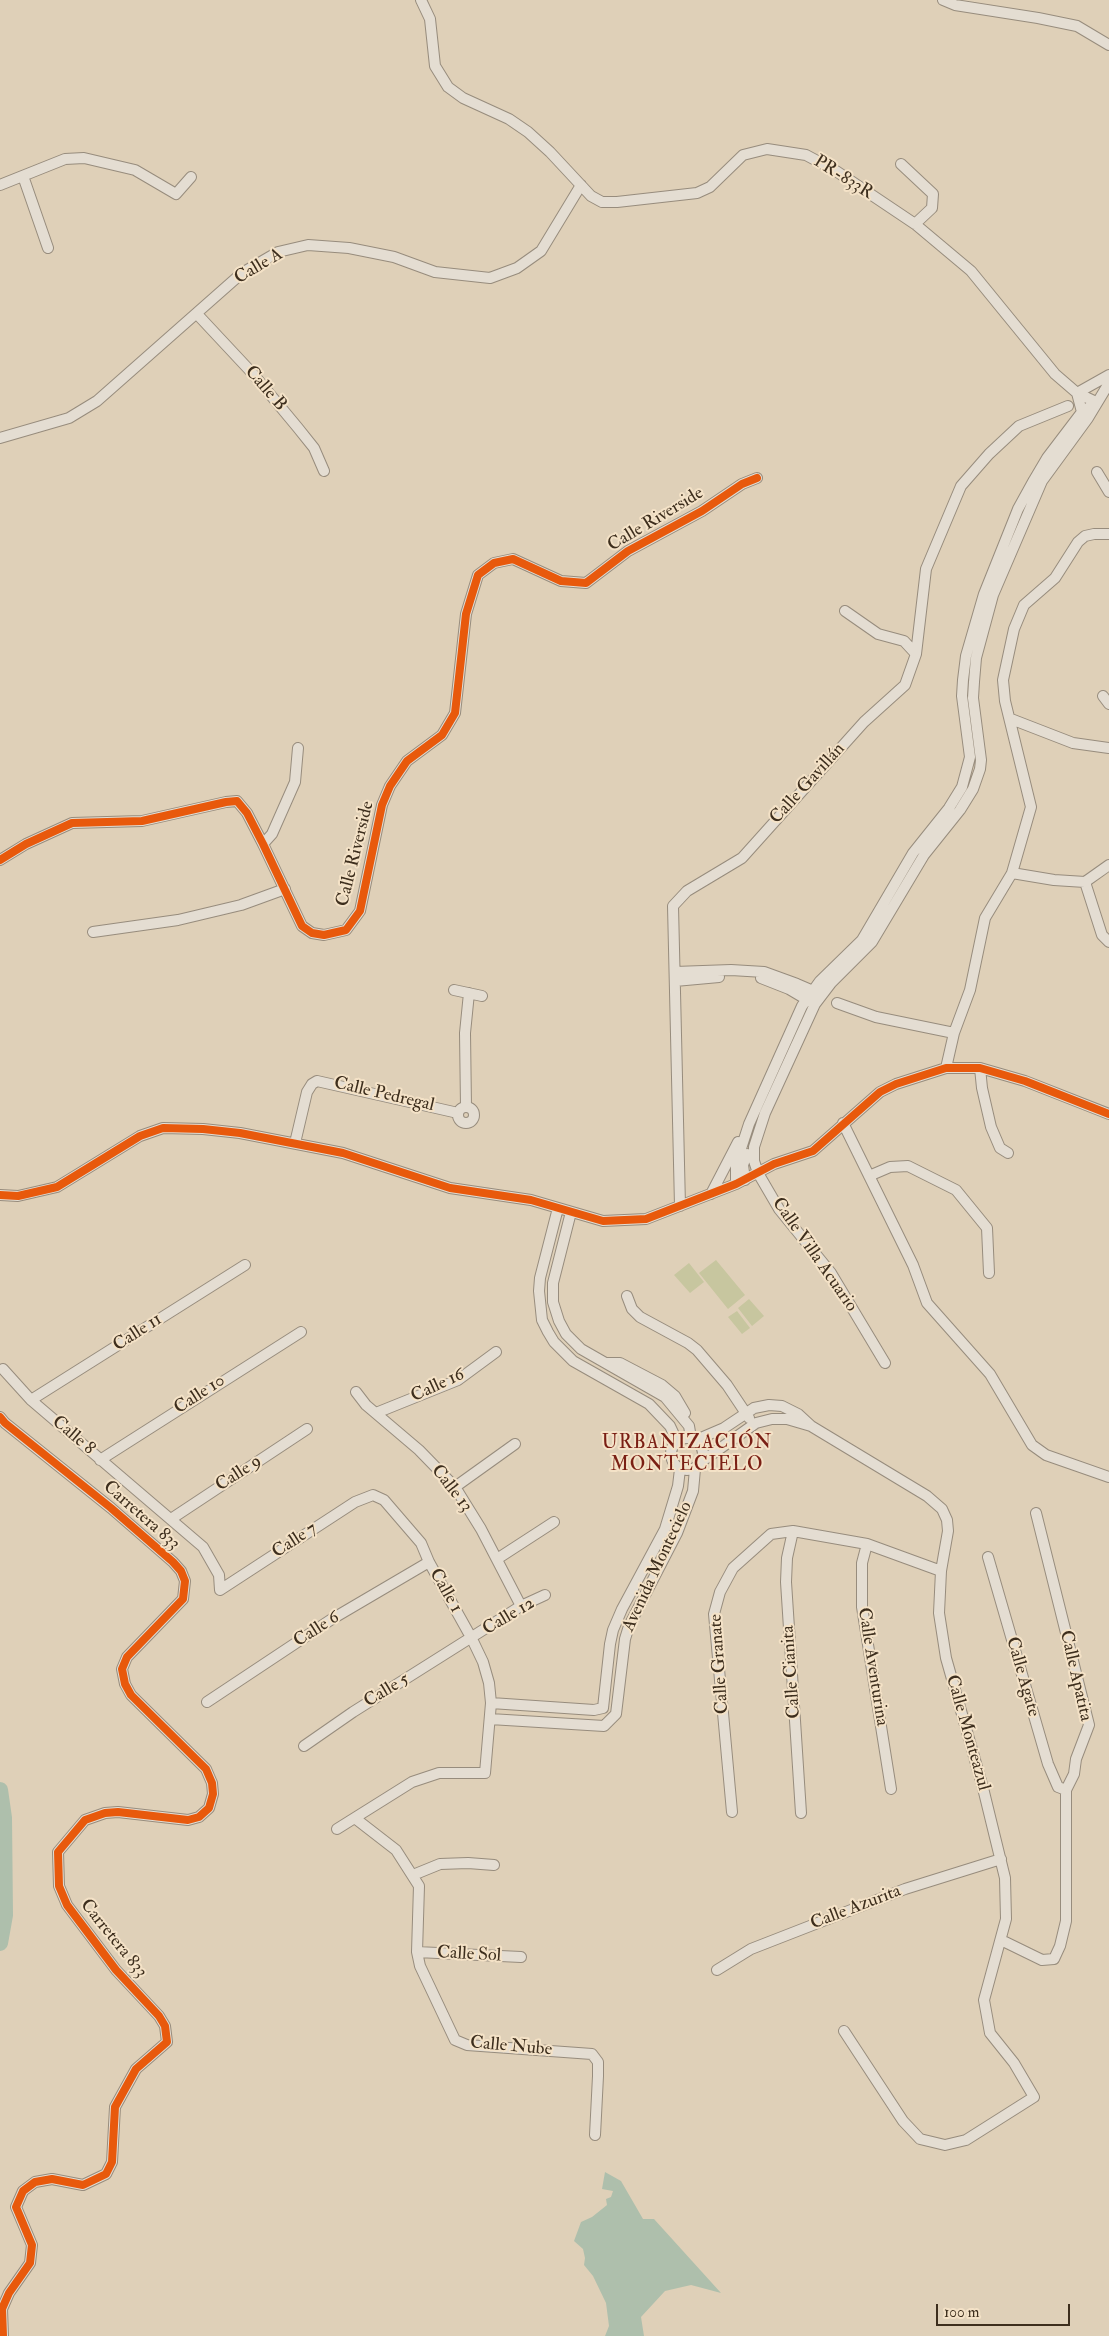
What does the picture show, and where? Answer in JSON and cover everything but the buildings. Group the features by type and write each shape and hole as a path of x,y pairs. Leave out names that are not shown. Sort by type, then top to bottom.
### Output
{"street":[{"name":"PR-833R","path":"421,0 430,19 435,66 448,87 462,98 509,119 528,132 591,196 602,202 698,193 710,187 743,155 766,149 806,155 836,171 915,224 971,271 1054,374 1076,393 1096,402"},
{"path":"943,0 954,5 1077,26 1109,45"},
{"path":"0,185 65,159 84,158 134,170 150,177 176,194 191,177"},
{"path":"901,164 933,194 932,208 915,224"},
{"path":"24,176 48,248"},
{"name":"Calle A","path":"0,438 69,418 97,401 242,274 278,252 308,245 349,248 394,257 436,272 490,278 517,268 541,252 581,185"},
{"name":"Calle B","path":"197,314 254,375 298,428 314,448 324,471"},
{"path":"1082,412 1076,393 1109,375"},
{"path":"817,992 877,936 924,855 960,810 972,789 980,769 981,760 974,705 976,658 993,595 1042,481 1088,418 1109,383"},
{"path":"710,1194 749,1124 810,1002 862,940 913,853 949,808 962,787 968,772 970,758 963,703 963,680 966,656 984,594 1022,502 1047,458 1082,412 1096,402"},
{"name":"Calle Gavillán","path":"680,1206 674,906 686,891 742,858 864,722 905,685 916,654 926,569 961,486 989,454 1019,426 1068,406"},
{"path":"1097,472 1109,492"},
{"name":"Calle Riverside","path":"0,860 26,844 72,823 142,821 226,802 237,802 247,814 263,844 302,926 312,933 339,933 346,930 354,922 360,911 382,805 390,786 406,761 442,735 455,713 466,614 478,575 494,562 513,559 561,581 586,583 628,550 702,511 742,484 757,478"},
{"path":"946,1068 954,1033 970,990 985,918 1012,873 1031,807 1011,718 1005,701 1003,680 1009,647 1024,605 1054,578 1078,542 1085,536 1109,534"},
{"path":"845,611 878,634 904,641 916,654"},
{"path":"1011,718 1073,743 1109,748"},
{"path":"263,844 272,834 295,782 298,748"},
{"path":"1012,873 1054,880 1085,882 1109,865"},
{"path":"1085,882 1102,935 1109,942"},
{"path":"93,932 178,920 240,905 285,889"},
{"path":"675,976 731,970 764,972 817,992"},
{"path":"675,976 759,978 789,989 810,1002"},
{"path":"454,990 482,996"},
{"name":"Calle Pedregal","path":"295,1143 308,1092 312,1084 317,1081 462,1110 465,1033 469,993"},
{"path":"741,1182 745,1158 760,1128 810,1002"},
{"path":"836,1003 876,1017 954,1033"},
{"path":"0,1194 18,1196 57,1187 140,1136 162,1128 203,1129 295,1143 343,1153 450,1188 531,1200 603,1221 646,1219 741,1182 774,1164 813,1151 880,1092 896,1084 946,1068 980,1068 1025,1081 1109,1114"},
{"path":"980,1068 982,1088 994,1134 1000,1148 1008,1153"},
{"path":"843,1123 913,1265 927,1303 990,1374 1032,1445 1046,1455 1109,1477"},
{"path":"741,1182 736,1164 749,1124"},
{"path":"758,1173 753,1155 760,1128"},
{"path":"868,1176 890,1167 908,1166 956,1190 987,1228 989,1273"},
{"name":"Calle Villa Acuario","path":"758,1173 779,1209 831,1272 885,1363"},
{"path":"558,1208 540,1278 539,1291 542,1320 548,1332 554,1342 573,1361 649,1404 670,1426 677,1441"},
{"path":"572,1212 553,1283 555,1311 562,1328 573,1342 603,1362 665,1397 689,1426 693,1439 702,1448 698,1465 680,1469 673,1463 670,1454 677,1441"},
{"name":"Calle 11","path":"31,1400 245,1265"},
{"path":"627,1296 632,1309 640,1316 697,1350 726,1385 754,1425"},
{"name":"Calle 10","path":"100,1460 301,1332"},
{"name":"Calle 16","path":"376,1413 458,1380 496,1352"},
{"name":"Calle 8","path":"3,1369 31,1400 203,1547 219,1575 220,1590"},
{"name":"Calle 13","path":"356,1392 366,1406 419,1450 455,1487 497,1558 521,1606"},
{"name":"Calle Monteazul","path":"693,1439 724,1428 754,1408 768,1405 782,1406 798,1414 810,1426 927,1496 942,1509 947,1520 948,1531 941,1571 940,1613 946,1658 984,1788 1005,1878 1006,1919 984,2000 990,2033 1014,2063 1034,2097 966,2140 945,2146 920,2139 903,2121 844,2031"},
{"name":"Carretera 833","path":"0,1417 111,1508 173,1562 181,1572 185,1581 183,1599 127,1657 122,1669 125,1684 131,1695 206,1769 212,1783 213,1794 209,1808 199,1817 188,1820 118,1812 98,1815 85,1820 58,1852 59,1886 67,1905 116,1970 159,2016 165,2026 167,2042 136,2069 119,2099 115,2108 112,2132 112,2162 106,2174 83,2185 52,2179 35,2182 23,2190 16,2207 32,2245 30,2263 9,2294 2,2309 3,2336"},
{"name":"Calle Monteazul","path":"698,1465 754,1425 772,1419 787,1420 810,1426"},
{"name":"Calle 9","path":"171,1519 307,1429"},
{"path":"677,1441 693,1439"},
{"path":"455,1487 515,1444"},
{"name":"Avenida Montecielo","path":"490,1719 604,1726 616,1714 625,1639 629,1626 677,1533 692,1491 698,1465"},
{"name":"Avenida Montecielo","path":"491,1703 594,1710 603,1708 610,1644 614,1630 622,1609 665,1528 676,1493 680,1469"},
{"name":"Calle 1","path":"356,1819 412,1782 439,1774 485,1773 491,1703 489,1683 483,1662 429,1562 421,1543 407,1524 384,1500 373,1495"},
{"name":"Calle 7","path":"220,1590 355,1502 373,1495"},
{"name":"Calle Apatita","path":"1001,1940 1042,1960 1054,1959 1060,1946 1066,1921 1066,1790 1074,1774 1076,1759 1089,1725 1036,1513"},
{"path":"497,1558 554,1522"},
{"name":"Calle Granate","path":"732,1812 714,1614 720,1592 733,1568 770,1534 793,1531 867,1544 941,1571"},
{"name":"Calle Cianita","path":"793,1531 787,1558 786,1582 801,1813"},
{"name":"Calle Aventurina","path":"867,1544 862,1563 862,1607 891,1789"},
{"name":"Calle Agate","path":"988,1557 1048,1764 1058,1787 1066,1790"},
{"name":"Calle 6","path":"207,1702 332,1619 429,1562"},
{"name":"Calle 12","path":"472,1639 521,1606 545,1595"},
{"name":"Calle 5","path":"304,1746 353,1712 472,1639"},
{"path":"337,1829 356,1819"},
{"name":"Calle Nube","path":"356,1819 396,1850 419,1886 417,1952 420,1966 456,2040 467,2045 592,2054 598,2062 595,2135"},
{"name":"Calle Azurita","path":"718,1970 751,1949 878,1899 1001,1859"},
{"path":"413,1875 440,1864 468,1863 494,1865"},
{"name":"Calle Sol","path":"417,1952 521,1957"}],"green space":[{"path":"716,1260 745,1295 728,1309 699,1273"},
{"path":"689,1263 704,1282 690,1293 674,1275"},
{"path":"749,1299 764,1316 752,1326 738,1308"},
{"path":"737,1311 750,1328 742,1334 728,1317"}],"shaded area":[{"path":"605,2172 621,2181 643,2219 654,2219 721,2293 691,2285 665,2291 641,2317 644,2336 605,2336 609,2326 606,2303 593,2276 584,2265 583,2249 574,2241 581,2222 592,2217 607,2205 606,2199 611,2197 613,2191 602,2189"}],"waterway":[{"path":"0,1790 4,1818 5,1915 0,1943"}],"cycle path":[{"path":"0,860 26,844 72,823 142,821 237,801 247,813 302,926 312,933 324,935 346,930 360,911 382,805 390,786 407,761 442,735 455,713 466,614 478,575 494,563 513,559 561,581 586,583 628,551 702,511 742,484 757,478"},
{"path":"0,1195 18,1196 57,1187 140,1136 163,1128 203,1129 240,1133 343,1153 450,1188 531,1200 603,1221 646,1219 736,1184 774,1164 813,1151 880,1092 896,1084 946,1068 980,1068 1025,1081 1109,1114"},
{"path":"0,1417 111,1508 181,1571 185,1581 183,1599 127,1657 122,1669 125,1684 131,1695 206,1769 212,1783 213,1794 209,1808 199,1817 188,1820 118,1812 105,1813 85,1820 58,1852 59,1886 67,1905 116,1970 159,2016 165,2026 167,2042 136,2069 115,2107 112,2162 106,2174 83,2185 52,2179 35,2182 23,2191 16,2207 32,2245 30,2263 9,2293 2,2309 3,2336"}],"district":[{"name":"URBANIZACIÓN MONTECIELO","path":"687,1455"}]}
